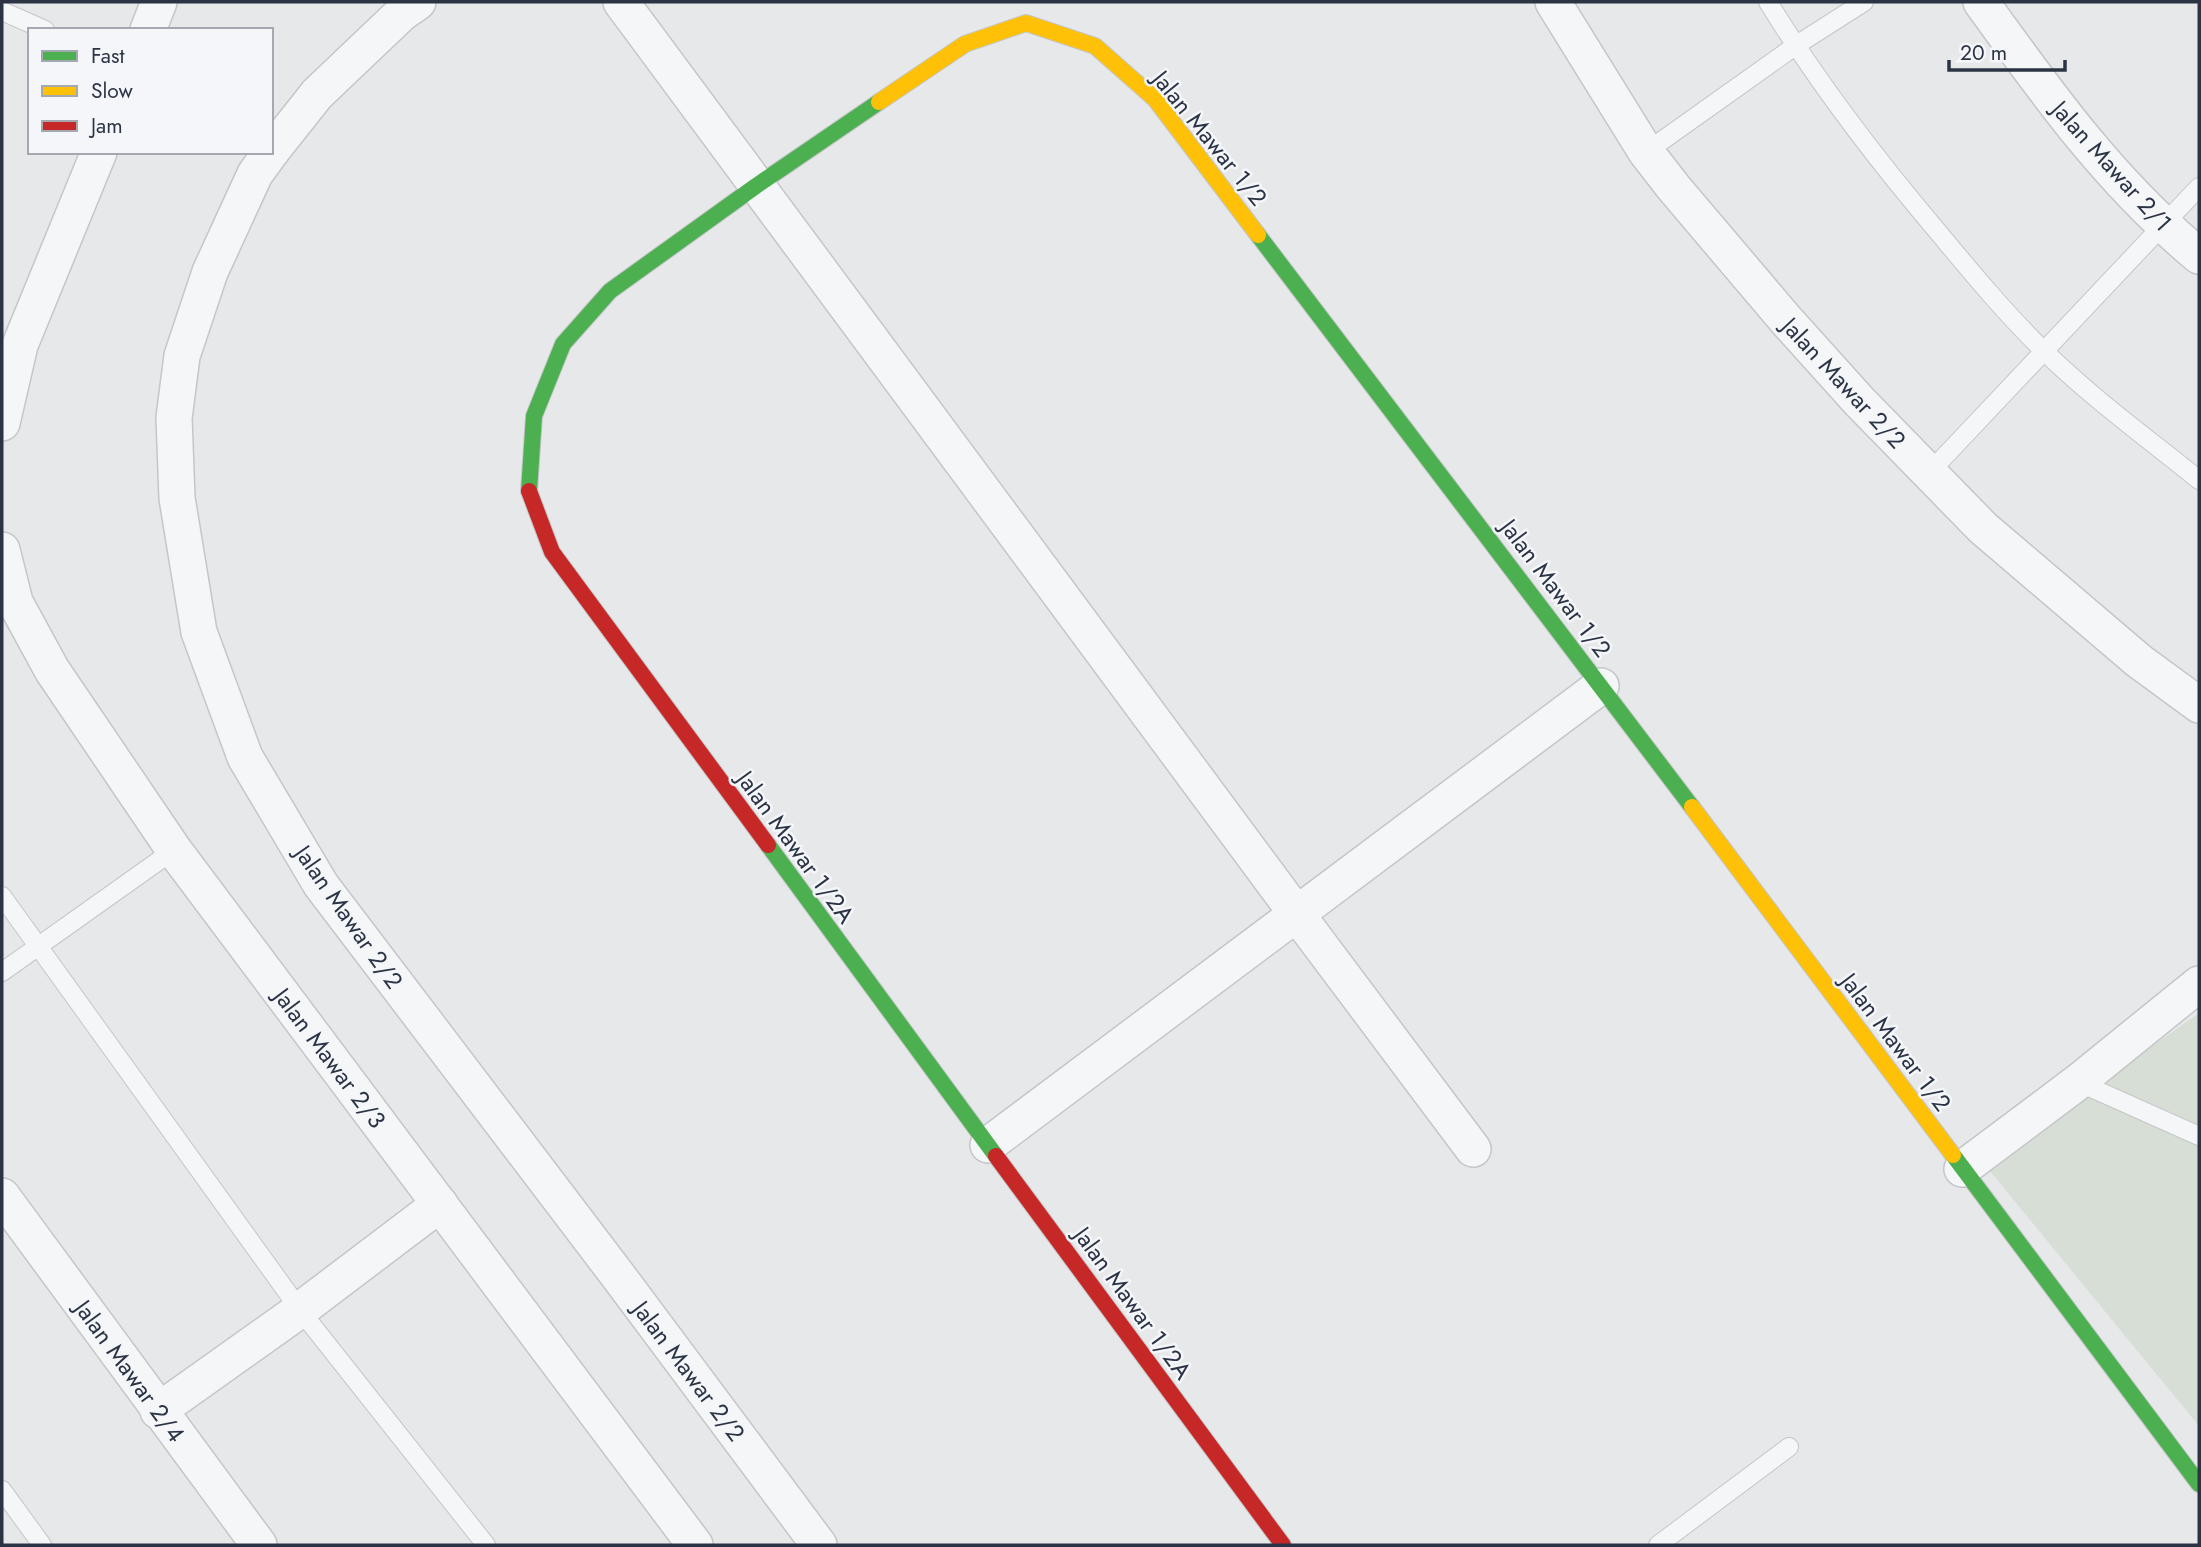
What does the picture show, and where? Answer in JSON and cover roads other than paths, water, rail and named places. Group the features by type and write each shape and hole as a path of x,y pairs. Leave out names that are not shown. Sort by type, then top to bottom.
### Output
{"street":[{"path":"149,28 159,2"},
{"name":"Jalan Mawar 2/2","path":"273,149 317,94 401,14 418,2"},
{"path":"621,2 1473,1149"},
{"name":"Jalan Mawar 2/2","path":"1553,2 1646,152 1786,320 1859,401 1983,528 2139,661 2199,705"},
{"name":"Jalan Mawar 2/1","path":"1982,2 2048,95 2108,169 2163,226 2199,256"},
{"name":"Jalan Mawar 1/2","path":"756,186 965,44 1026,23 1095,46 1155,99 1601,686 2199,1484"},
{"path":"2,423 20,345 98,154"},
{"name":"Jalan Mawar 2/2","path":"270,154 255,174 210,272 183,356 174,418 177,498 199,632 246,757 321,885 819,1545"},
{"name":"Jalan Mawar 1/2A","path":"756,186 610,291 563,344 534,416 528,489 552,552 1283,1545"},
{"name":"Jalan Mawar 2/3","path":"2,560 15,602 52,670 174,850 695,1545"},
{"path":"988,1145 1601,686"},
{"path":"1962,1168 2078,1082 2199,984"},
{"name":"Jalan Mawar 2/4","path":"2,1198 259,1545"},
{"path":"158,1410 300,1310 440,1204"}],"lane":[{"path":"1768,2 1795,46 1877,159 1983,286 2044,352 2199,480"},
{"path":"1646,152 1795,46 1864,2"},
{"path":"2,11 40,28"},
{"path":"1928,474 2199,187"},
{"path":"2,972 174,850"},
{"path":"2,896 300,1310 486,1545"},
{"path":"2078,1082 2199,1136"},
{"path":"1658,1545 1789,1447"},
{"path":"2,1490 43,1545"}]}
